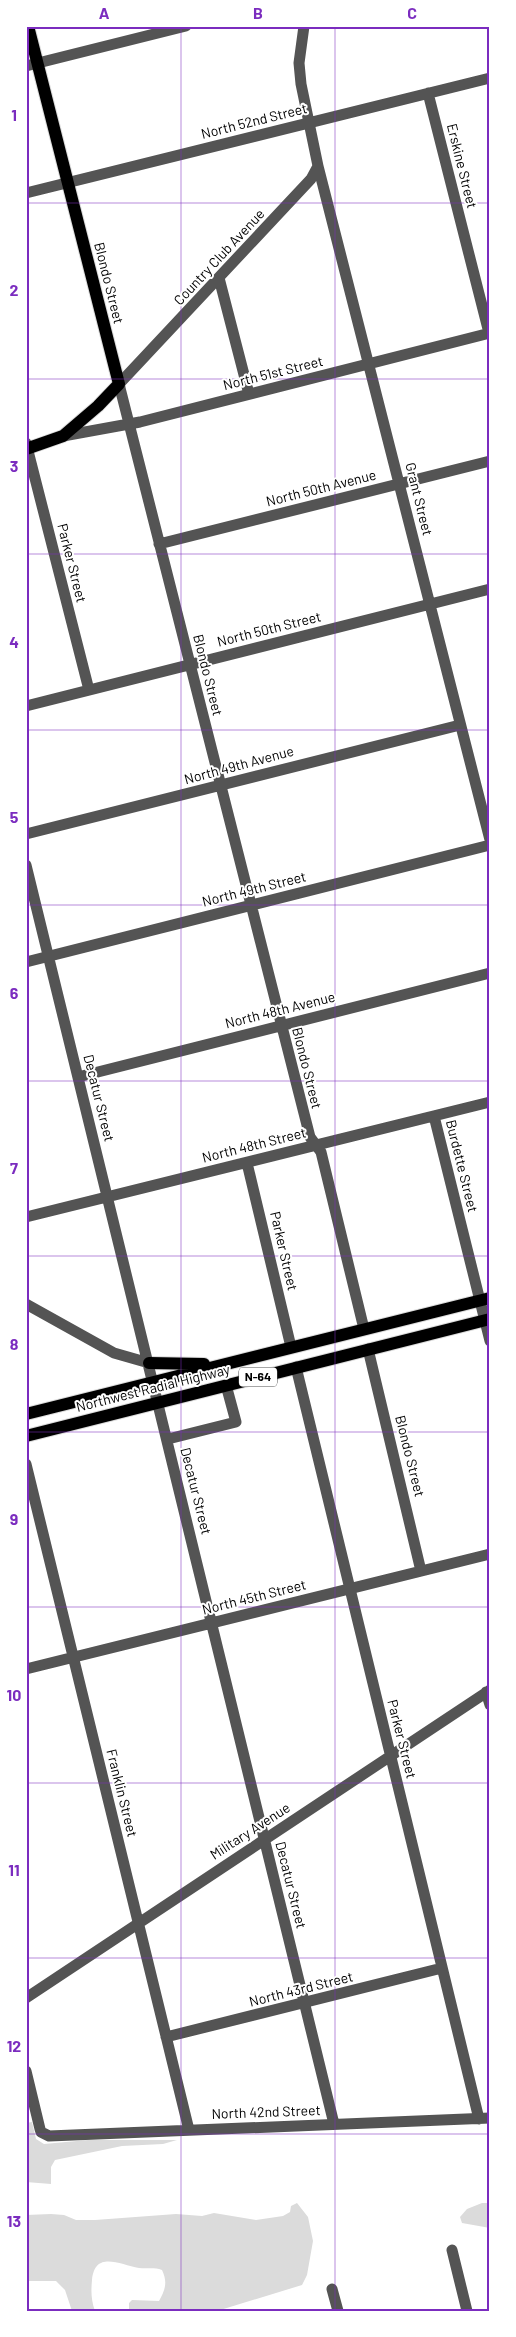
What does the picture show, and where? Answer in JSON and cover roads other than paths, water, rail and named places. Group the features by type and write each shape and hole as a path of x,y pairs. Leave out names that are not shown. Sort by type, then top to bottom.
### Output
{"main road":[{"name":"Blondo Street","path":"28,26 32,65 68,183 119,384"},
{"name":"Country Club Avenue","path":"27,447 63,436 92,412 119,384"},
{"name":"Northwest Radial Highway","path":"26,1414 485,1299"},
{"name":"Northwest Radial Highway","path":"26,1436 487,1319"},
{"path":"149,1363 177,1365 231,1363"}],"street":[{"path":"32,65 186,26"},
{"path":"304,26 299,63 308,123 318,166"},
{"name":"North 52nd Street","path":"26,193 490,78"},
{"name":"Erskine Street","path":"428,93 490,333"},
{"name":"Country Club Avenue","path":"119,384 305,188 318,166"},
{"name":"Grant Street","path":"318,166 490,840"},
{"path":"219,278 249,394"},
{"name":"North 51st Street","path":"63,436 129,424 490,333"},
{"name":"Blondo Street","path":"119,384 310,1137 321,1152 364,1329"},
{"name":"Parker Street","path":"27,447 89,690"},
{"name":"North 50th Avenue","path":"159,544 490,461"},
{"name":"North 50th Street","path":"26,706 490,589"},
{"name":"North 49th Avenue","path":"26,834 460,724"},
{"name":"North 49th Street","path":"26,962 490,845"},
{"name":"Decatur Street","path":"26,865 168,1439 334,2124"},
{"name":"North 48th Avenue","path":"78,1077 490,973"},
{"name":"North 48th Street","path":"26,1217 490,1102"},
{"name":"Burdette Street","path":"434,1116 485,1299 490,1340"},
{"name":"Parker Street","path":"247,1162 291,1347"},
{"path":"26,1304 114,1354 149,1363"},
{"name":"Blondo Street","path":"368,1349 421,1571"},
{"name":"Parker Street","path":"296,1368 442,1968 484,2118"},
{"path":"168,1439 236,1422 226,1385"},
{"name":"Franklin Street","path":"26,1464 189,2130"},
{"name":"North 45th Street","path":"26,1669 490,1554"},
{"path":"488,1691 490,1705"},
{"name":"Military Avenue","path":"26,1998 488,1691"},
{"name":"North 43rd Street","path":"166,2037 442,1968"},
{"name":"North 42nd Street","path":"26,2072 40,2129 49,2136 484,2118"},
{"path":"452,2250 467,2311"},
{"path":"332,2289 338,2311"}]}
